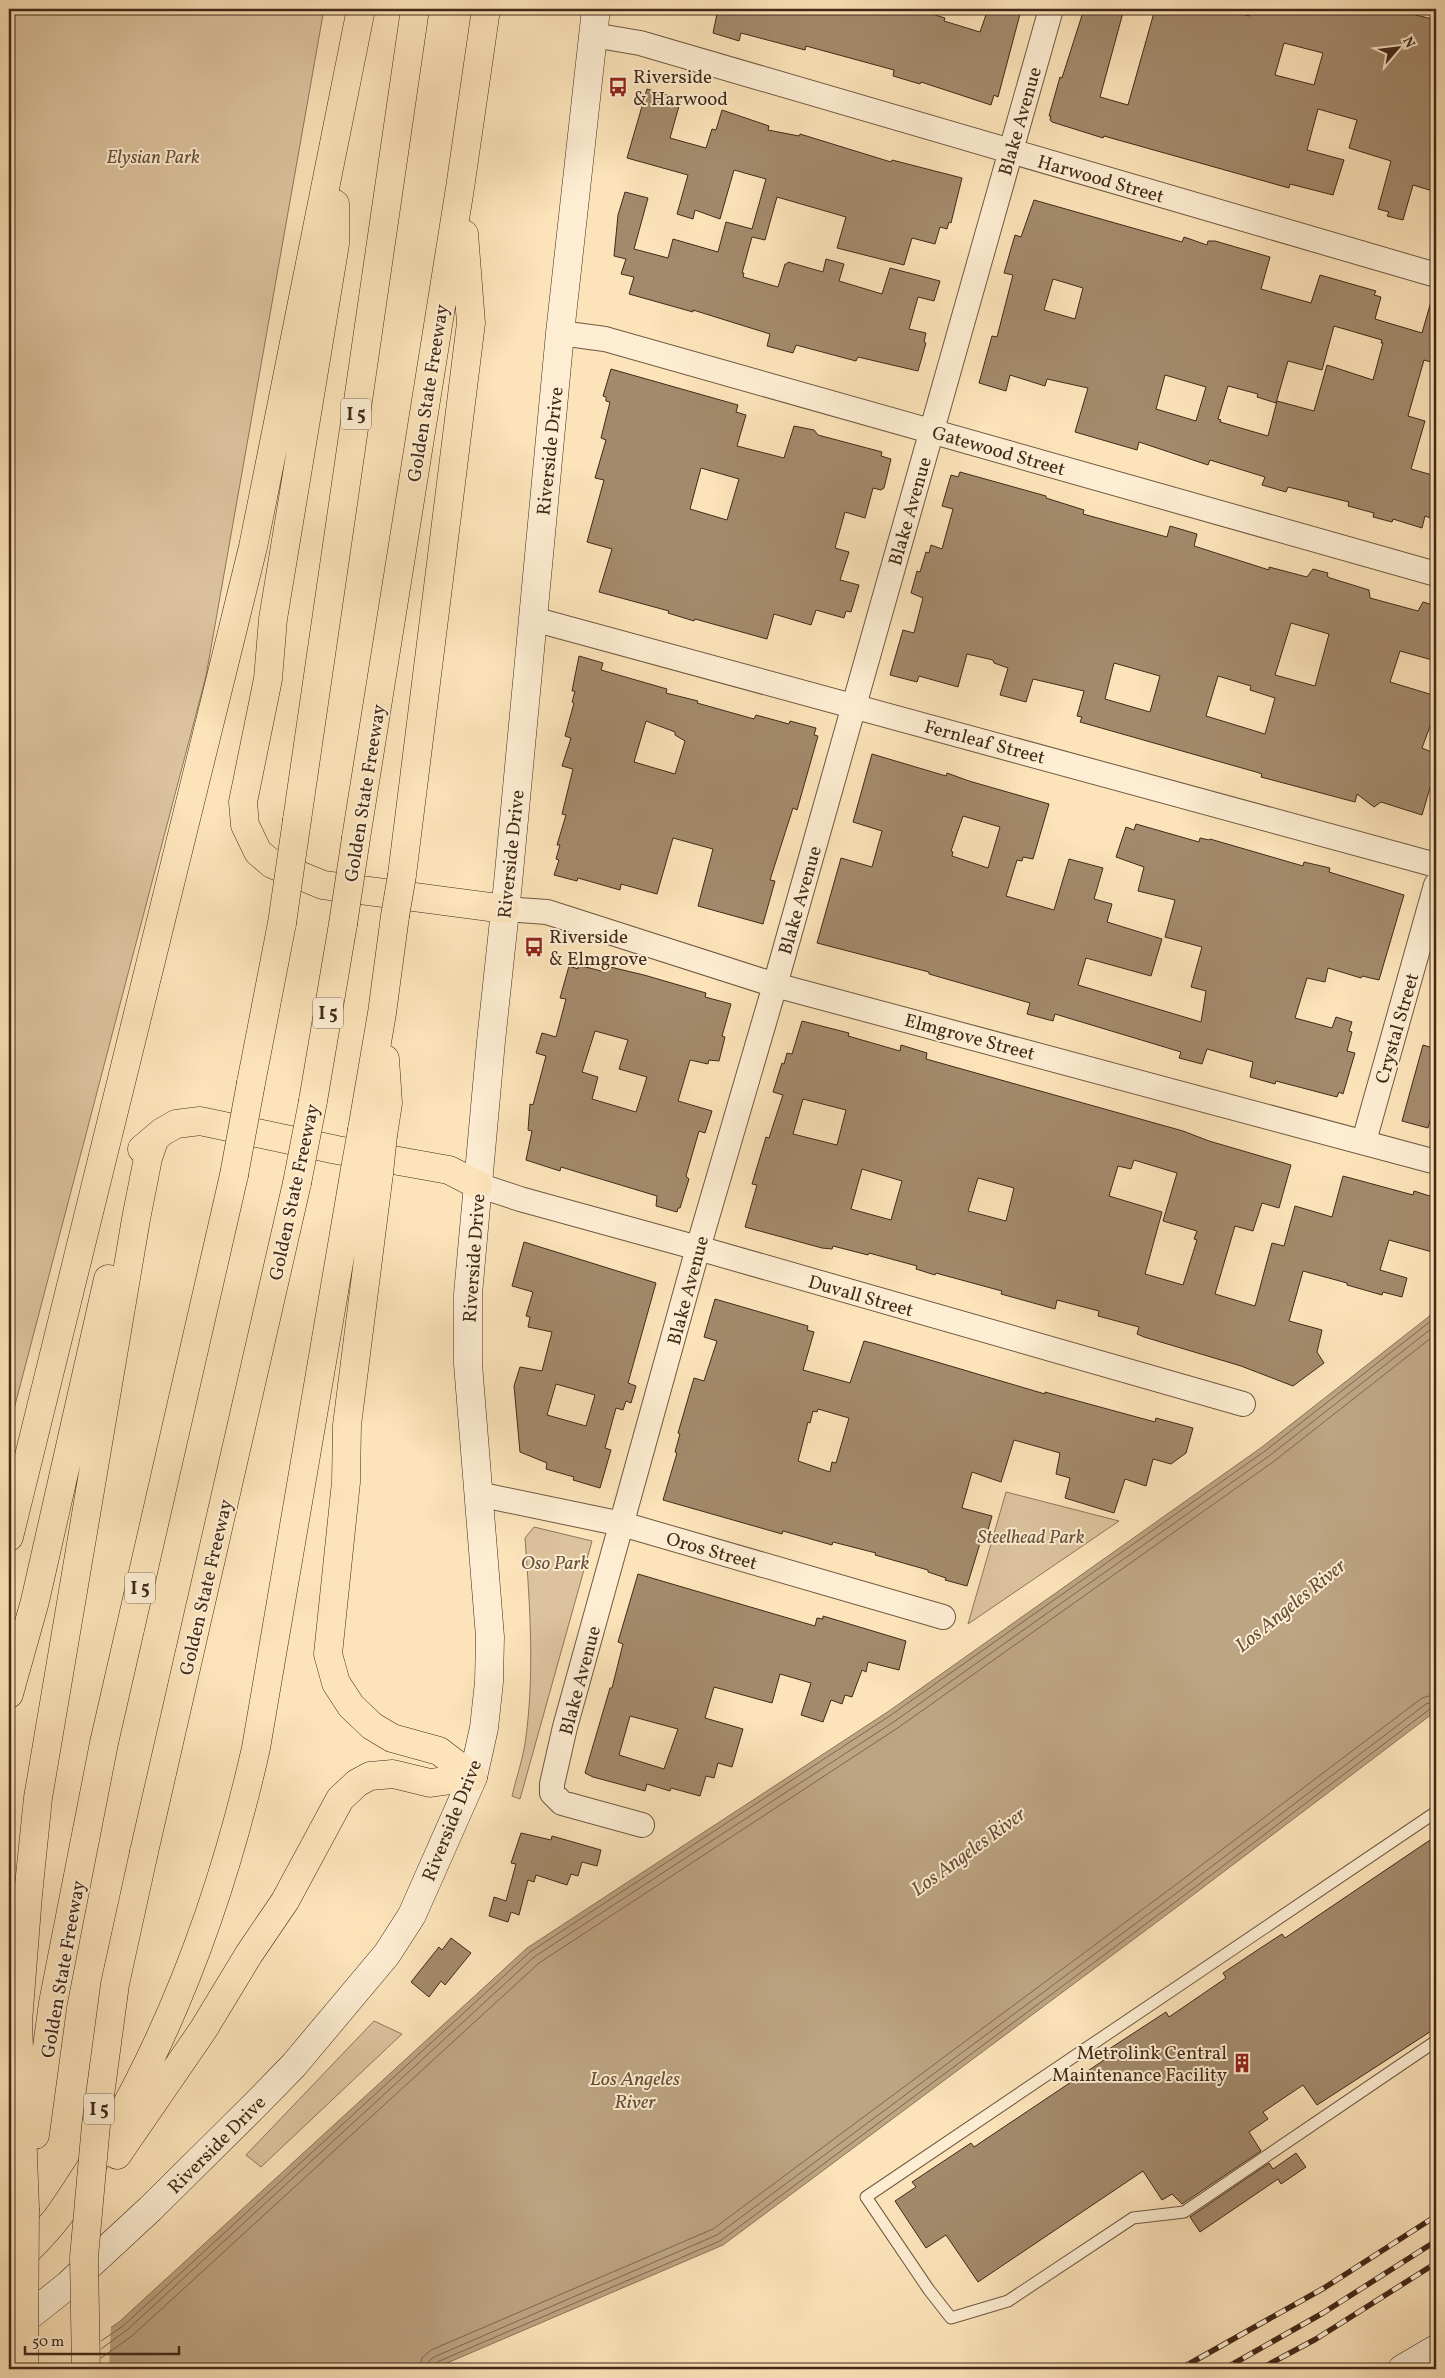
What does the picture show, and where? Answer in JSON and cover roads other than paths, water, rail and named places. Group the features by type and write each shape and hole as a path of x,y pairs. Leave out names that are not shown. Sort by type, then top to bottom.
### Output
{"highway":[{"path":"9,1537 253,547 360,9"},
{"name":"Golden State Freeway","path":"24,2369 25,2208 53,2003 104,1744 234,1175 282,923 414,9"},
{"name":"Golden State Freeway","path":"86,2369 84,2257 96,2125 115,1984 297,1183 313,1102 460,188 486,9"},
{"path":"335,140 335,244 273,619 268,679 243,802 245,826 258,852 272,864 323,885 505,909"},
{"path":"9,2270 61,2213 122,2116 169,2020 213,1908 240,1818 256,1748 373,1132 382,1013 402,875 470,323 460,188"},
{"path":"9,1694 35,1601 132,1172 140,1150 176,1124 200,1121 337,1150 449,1170 478,1185"},
{"path":"25,2208 18,2022 38,1798 136,1219 148,1158 155,1138"},
{"path":"367,1171 347,1425 346,1482 328,1654 336,1683 351,1706 372,1726 392,1738 439,1750 473,1777"},
{"path":"9,2274 58,2232 124,2146 203,2030 249,1954 285,1901 340,1799 357,1784 370,1776 393,1774 430,1783 473,1777"}],"main road":[{"name":"Riverside Drive","path":"9,2332 68,2285 150,2209 294,2065 340,2012 387,1954 412,1915 473,1777 484,1728 489,1682 490,1646 468,1364 468,1294 560,333 594,22"},
{"path":"1402,2369 1436,2348"}],"street":[{"name":"Blake Avenue","path":"642,1824 562,1803 552,1793 552,1784 565,1727 698,1248 775,985 1051,9"},
{"name":"Harwood Street","path":"594,22 640,43 1436,275"},
{"name":"Gatewood Street","path":"560,333 606,339 1436,574"},
{"name":"Fernleaf Street","path":"533,618 1436,865"},
{"name":"Crystal Street","path":"1364,1141 1436,885"},
{"name":"Elmgrove Street","path":"505,909 547,912 775,985 1364,1141 1436,1162"},
{"name":"Duvall Street","path":"478,1185 520,1199 1243,1404"},
{"name":"Oros Street","path":"478,1494 622,1524 943,1617"}],"lane":[{"path":"1436,1812 866,2197 929,2290 951,2318 1008,2301 1133,2218 1184,2212 1436,2040"}],"water":[{"name":"Los Angeles River","path":"1436,1311 1436,1711 1185,1901 723,2245 433,2369 52,2369 119,2322 527,1948 889,1711 1262,1447"}],"railway":[{"path":"1180,2369 1324,2288 1436,2216"},
{"path":"1224,2369 1323,2313 1436,2241"},
{"path":"1260,2369 1316,2339 1436,2263"}],"place":[{"name":"Riverside & Harwood","path":"618,87"},
{"name":"Riverside & Elmgrove","path":"534,947"},
{"name":"Metrolink Central Maintenance Facility","path":"1242,2063"}],"park label":[{"name":"Elysian Park","path":"153,156"},
{"name":"Steelhead Park","path":"1031,1536"},
{"name":"Oso Park","path":"555,1562"}]}
